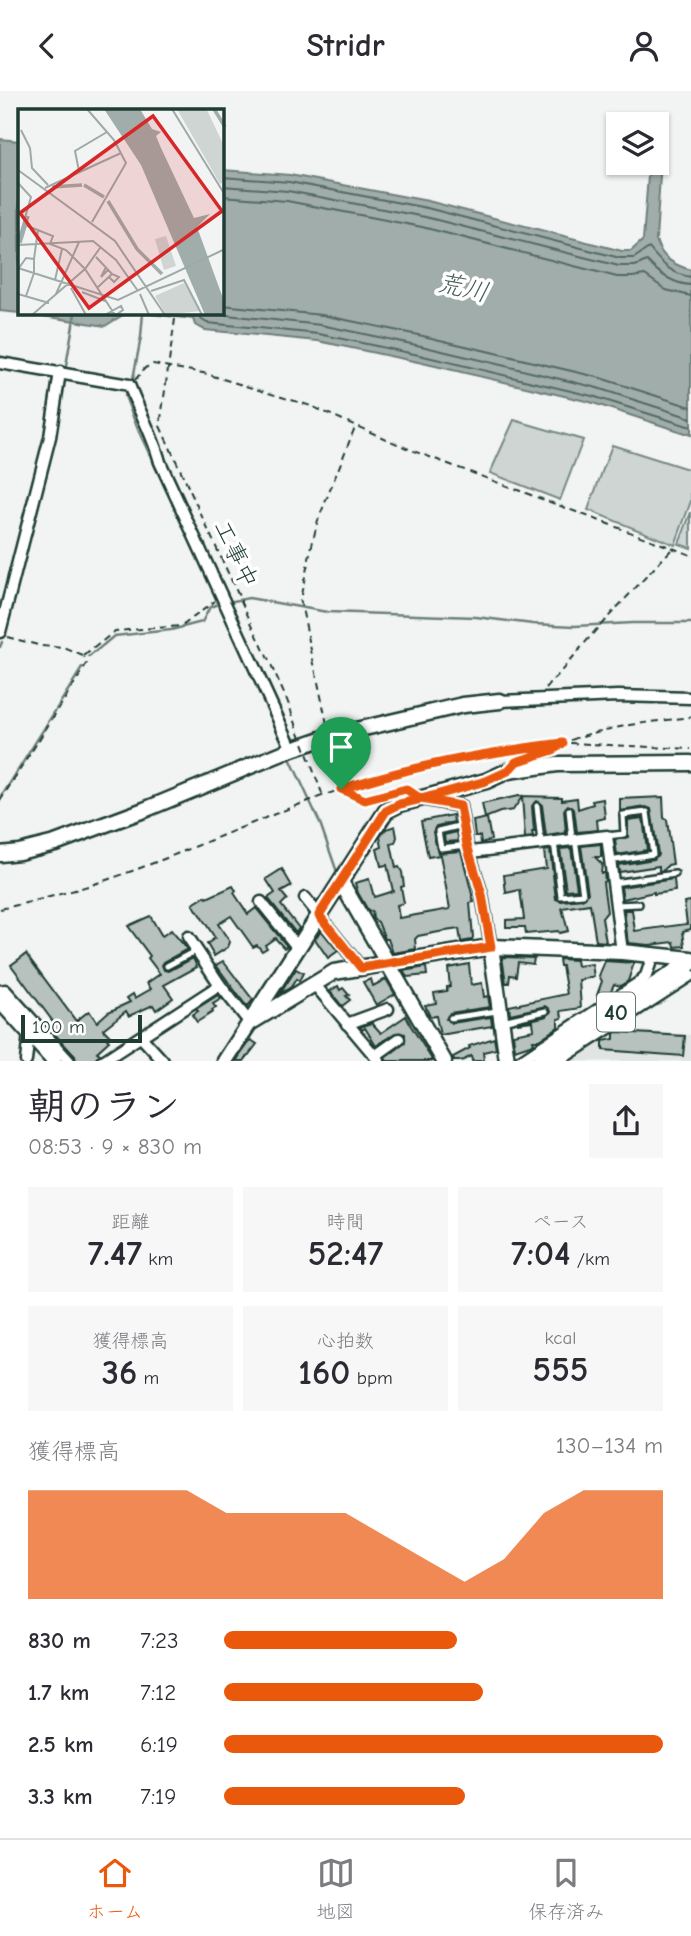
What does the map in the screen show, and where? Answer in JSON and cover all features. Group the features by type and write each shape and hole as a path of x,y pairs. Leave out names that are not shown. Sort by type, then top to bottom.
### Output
{"main road":[{"name":"40","path":"541,1061 689,958"}],"street":[{"path":"0,363 64,373 131,389 221,602 290,750"},
{"path":"0,633 64,373"},
{"path":"0,853 19,852 55,843 330,736 463,705 539,698 691,698"},
{"path":"225,1061 386,811 400,804 486,781 508,771 557,764 691,763"},
{"path":"421,799 460,806 482,895 507,1061"},
{"path":"469,848 607,836 622,952"},
{"path":"341,882 384,964 444,1061"},
{"path":"304,898 361,968"},
{"path":"261,902 298,947"},
{"path":"188,937 220,985 250,1023"},
{"path":"250,1023 334,972 491,947 622,952 689,958"},
{"path":"520,1061 637,984 646,976 653,955"},
{"path":"558,1061 691,975"},
{"path":"103,1061 220,985"},
{"path":"315,985 377,1059 398,1039"},
{"path":"2,994 54,1061"},
{"path":"347,1024 388,1009"},
{"path":"26,1061 30,1028"},
{"path":"30,1028 69,1061"},
{"path":"142,1038 163,1061"}],"lane":[{"path":"508,771 516,762 553,750 563,743"},
{"path":"537,806 541,843"},
{"path":"554,842 561,896 583,894 569,810"},
{"path":"607,836 624,834 623,815 647,812 653,854 610,861"},
{"path":"463,825 438,831 441,848 469,848"},
{"path":"613,883 675,874"},
{"path":"616,905 639,904"},
{"path":"167,966 197,950"},
{"path":"451,1018 546,1011"}],"path":[{"name":"工事中","path":"175,319 160,426 287,700 323,796"},
{"path":"139,376 145,368 153,364 203,373 311,406 411,450 691,555"},
{"path":"330,736 300,602 317,523 355,426"},
{"path":"539,698 596,629 672,549"},
{"path":"84,657 115,631 182,625 221,602"},
{"path":"0,633 42,646 64,648 84,657 86,664 0,801"},
{"path":"563,743 586,734 652,721 691,717"},
{"path":"563,743 691,749"},
{"path":"0,909 43,899 130,872 341,789 450,760 536,746"},
{"path":"341,789 365,800 406,789 421,799"}],"shaded area":[{"path":"514,420 583,440 560,500 490,473"},
{"path":"612,445 691,470 691,501 675,545 588,510"},
{"path":"691,512 691,548 679,544"},
{"path":"613,1029 691,1035 691,1061 562,1061"}],"water":[{"path":"0,139 18,141 18,313 0,311"},
{"name":"荒川","path":"224,170 290,175 428,201 622,251 631,251 643,240 648,175 660,175 656,240 661,252 669,260 691,270 691,435 590,402 418,362 318,341 205,330 195,325 193,319 159,315 224,315"},
{"path":"37,315 123,315 105,326"}],"building":[{"path":"518,796 562,797 562,800 577,798 578,809 593,804 592,801 603,799 605,818 597,820 598,830 577,832 574,809 568,805 564,810 566,833 546,836 542,805 536,801 532,806 533,837 525,838 522,797 513,810 485,818 482,804"},
{"path":"663,797 664,818 667,820 673,864 659,871 659,866 619,872 618,865 654,859 658,854 651,809 646,807 620,811 620,799"},
{"path":"453,815 454,822 436,826 433,832 438,853 461,851 474,902 470,903 472,940 461,942 459,929 439,932 418,936 415,939 416,949 393,953 388,939 385,939 378,922 373,919 372,911 369,912 355,883 369,879 374,897 393,891 387,865 381,866 377,849 382,847 380,837 386,829 395,826 397,837 395,843 391,844 396,868 399,867 402,872 404,886 401,887 404,903 397,905 399,918 450,909 440,855 428,857 421,821"},
{"path":"487,818 491,840 481,843 480,836 475,836 473,821"},
{"path":"643,818 647,850 617,855 615,840 628,837 628,820"},
{"path":"457,832 459,841 445,842 444,835"},
{"path":"601,844 601,857 595,857 602,864 601,873 604,873 607,912 602,918 606,942 596,941 590,904 562,908 568,931 526,934 525,927 506,927 506,920 524,919 520,890 506,893 504,875 546,868 544,851 550,850 556,899 584,899 588,893 581,846"},
{"path":"571,848 577,889 566,890 560,849"},
{"path":"282,869 292,886 281,892 287,899 281,905 299,928 296,933 268,898 275,893 266,879"},
{"path":"674,879 675,891 654,892 623,899 621,887"},
{"path":"233,886 236,891 234,893 248,914 256,908 287,946 284,948 275,938 265,945 267,948 262,951 257,945 253,947 231,916 218,924 230,942 228,947 214,956 207,944 215,938 193,904"},
{"path":"691,901 691,929 683,931 685,946 675,947 674,942 649,945 628,943 624,910 632,910 635,931 687,924 684,902"},
{"path":"150,916 162,936 171,930 187,949 164,962 164,970 169,971 193,958 197,967 164,985 173,998 156,1010 153,1005 129,1016 126,1011 103,1029 110,1036 107,1039 109,1041 97,1052 100,1054 94,1061 76,1061 75,1056 48,1027 54,1023 11,965 26,954 76,1021 89,1011 97,1022 108,1012 130,1002 127,998 133,994 135,998 151,989 147,983 160,974 128,926"},
{"path":"321,930 338,951 328,958 315,939"},
{"path":"502,957 534,958 533,964 518,962 516,976 510,975 509,983 506,983"},
{"path":"559,959 576,960 577,966 592,964 594,977 579,980 581,1008 561,1011 562,1018 558,1019 558,1027 539,1040 533,1040 534,1043 515,1050 513,1034 534,1030 533,1021 517,1023 547,1016 551,1011 546,1006 510,1014 509,1006 567,994"},
{"path":"223,961 253,1000 247,1007 216,965"},
{"path":"605,961 634,963 628,981 620,986 614,984 610,993 601,999 597,995 602,981 599,976"},
{"path":"469,964 471,985 482,983 484,997 488,996 490,1007 450,1013 446,1019 452,1023 491,1017 492,1026 440,1035 436,1016 430,1017 425,1005 436,1003 434,993 447,991 447,987 450,987 448,968"},
{"path":"426,967 427,975 407,977 403,971"},
{"path":"296,969 303,973 299,981 296,979 291,987 280,994"},
{"path":"371,979 373,986 386,979 395,994 376,1005 363,982"},
{"path":"338,986 349,995 346,996 350,1000 342,1006 330,991"},
{"path":"218,995 221,999 213,1004 216,1008 213,1012 197,1022 192,1015 198,1011 196,1009"},
{"path":"406,1016 433,1061 387,1061 385,1058 405,1043 405,1034 395,1033 376,1046 365,1028 362,1030 360,1027 372,1023 381,1033"},
{"path":"614,1033 685,1036 683,1056 603,1050 603,1041 614,1039"},
{"path":"494,1038 496,1049 483,1052 484,1061 472,1061 471,1056 462,1061 454,1061 453,1057 470,1048 469,1046"},
{"path":"251,1040 257,1044 244,1061 236,1061"}],"waterway":[{"path":"65,372 75,315"},
{"path":"132,384 143,315"},
{"path":"129,390 125,396 139,432 190,540"},
{"path":"228,602 249,598 327,612 476,617 575,626 691,623"},
{"path":"89,657 114,636 171,630 202,622 210,607 221,603"},
{"path":"0,647 2,642"},
{"path":"246,660 285,746"},
{"path":"0,799 82,668"},
{"path":"289,756 320,823 338,875"}],"route":[{"path":"341,789 365,800 406,789 421,799 386,811 319,915 361,968 491,947 482,895 467,845 460,806 421,799 486,781 508,771 522,759 553,750 563,743 463,757 341,789"}]}
